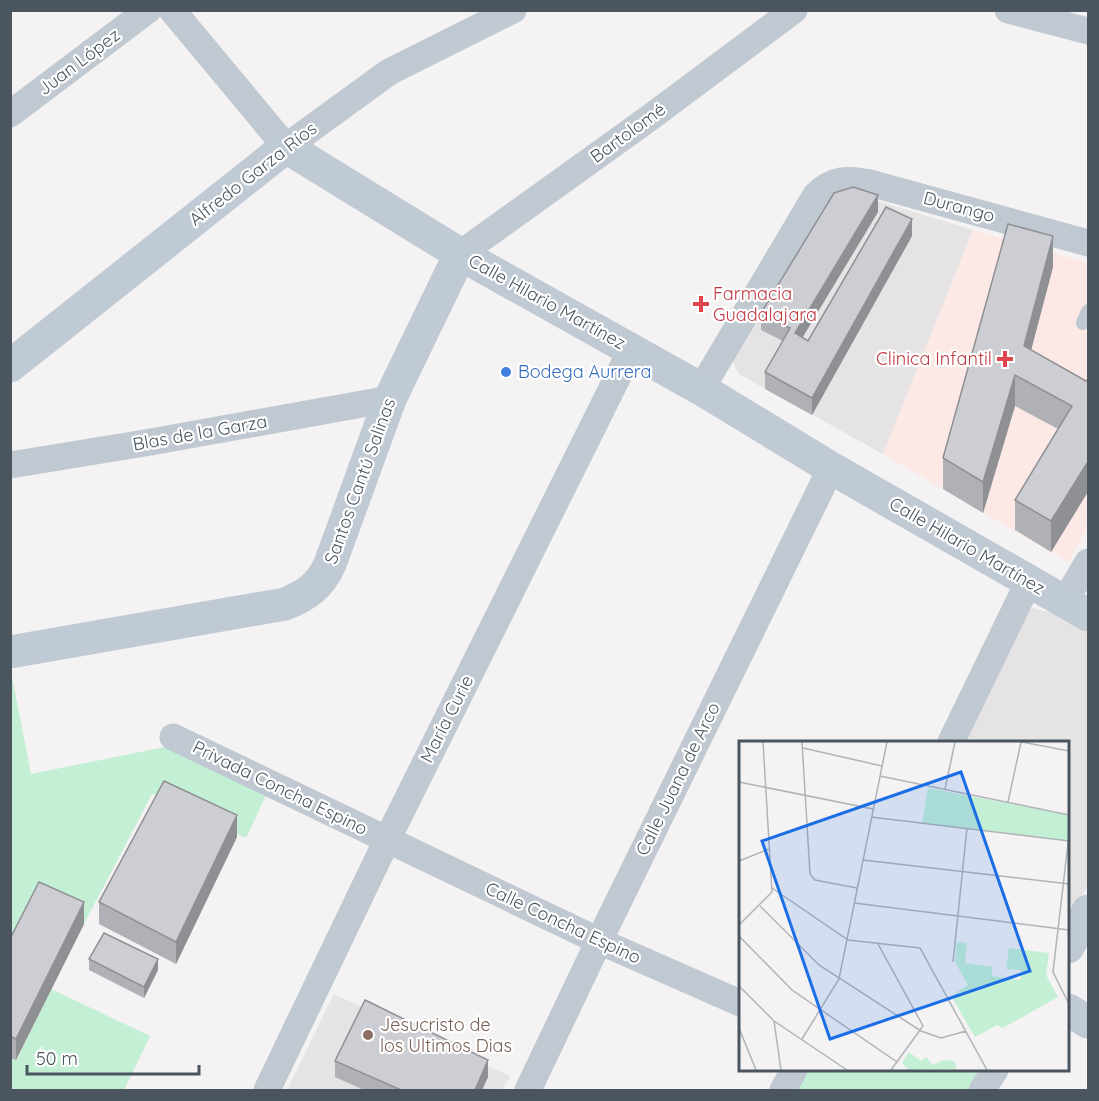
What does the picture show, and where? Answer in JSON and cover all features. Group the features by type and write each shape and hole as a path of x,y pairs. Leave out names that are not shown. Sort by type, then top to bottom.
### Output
{"street":[{"name":"Juan López","path":"10,114 148,10"},
{"name":"Calle Hilario Martínez","path":"172,10 286,147 460,254 701,389 831,468 1077,608"},
{"name":"Alfredo Garza Ríos","path":"10,366 286,147 389,72 513,10"},
{"name":"Bartolomé","path":"460,254 648,119 794,10"},
{"path":"1008,10 1047,15 1089,31"},
{"name":"Durango","path":"701,389 816,195 828,184 854,180 870,183 1089,243"},
{"name":"Santos Cantú Salinas","path":"10,652 285,604 307,594 324,577 330,564 390,399 460,254"},
{"name":"María Curie","path":"267,1090 387,840 632,350"},
{"name":"Blas de la Garza","path":"10,465 390,399"},
{"name":"Calle Juana de Arco","path":"528,1090 831,468"},
{"path":"1077,608 1089,562"},
{"path":"951,741 1029,581"},
{"name":"Privada Concha Espino","path":"173,737 387,840"},
{"name":"Calle Concha Espino","path":"387,840 599,941 739,1002"},
{"path":"1069,945 1089,911"},
{"path":"1069,1011 1089,1022"},
{"path":"783,1090 793,1071"},
{"path":"982,1090 994,1071"}],"shaded area":[{"path":"848,192 973,230 883,454 739,374 730,357 830,198"},
{"name":"Clinica Infantil","path":"973,230 1088,263 1088,528 1068,562 883,454"},
{"path":"1032,608 1052,613 1088,633 1088,885 1076,907 1069,904 1069,741 956,741 1023,613"},
{"name":"Jesucristo de los Ultimos Dias","path":"334,994 510,1076 502,1090 287,1090"}],"green space":[{"path":"11,671 31,774 170,746 268,791 246,838 152,794 84,924 39,903 11,961"},
{"path":"51,989 150,1036 124,1090 11,1090 11,1058 17,1060"},
{"path":"792,1071 984,1071 974,1090 782,1090"}],"building":[{"path":"853,187 878,195 795,333 808,341 886,207 912,219 812,398 765,372 790,328 761,313 834,193"},
{"path":"1008,224 1053,236 1024,346 1086,381 1089,378 1089,460 1051,521 1015,500 1072,406 1015,375 983,482 943,458"},
{"path":"164,781 237,815 176,942 99,902"},
{"path":"39,882 84,902 16,1039 10,1036 10,939"},
{"path":"104,933 158,959 144,987 89,959"},
{"name":"Jesucristo de los Ultimos Dias","path":"365,1000 488,1060 475,1090 401,1090 335,1061"}],"place":[{"name":"Farmacia Guadalajara","path":"701,304"},
{"name":"Clinica Infantil","path":"1005,359"},
{"name":"Bodega Aurrera","path":"506,372"},
{"name":"Jesucristo de los Ultimos Dias","path":"368,1035"}]}
